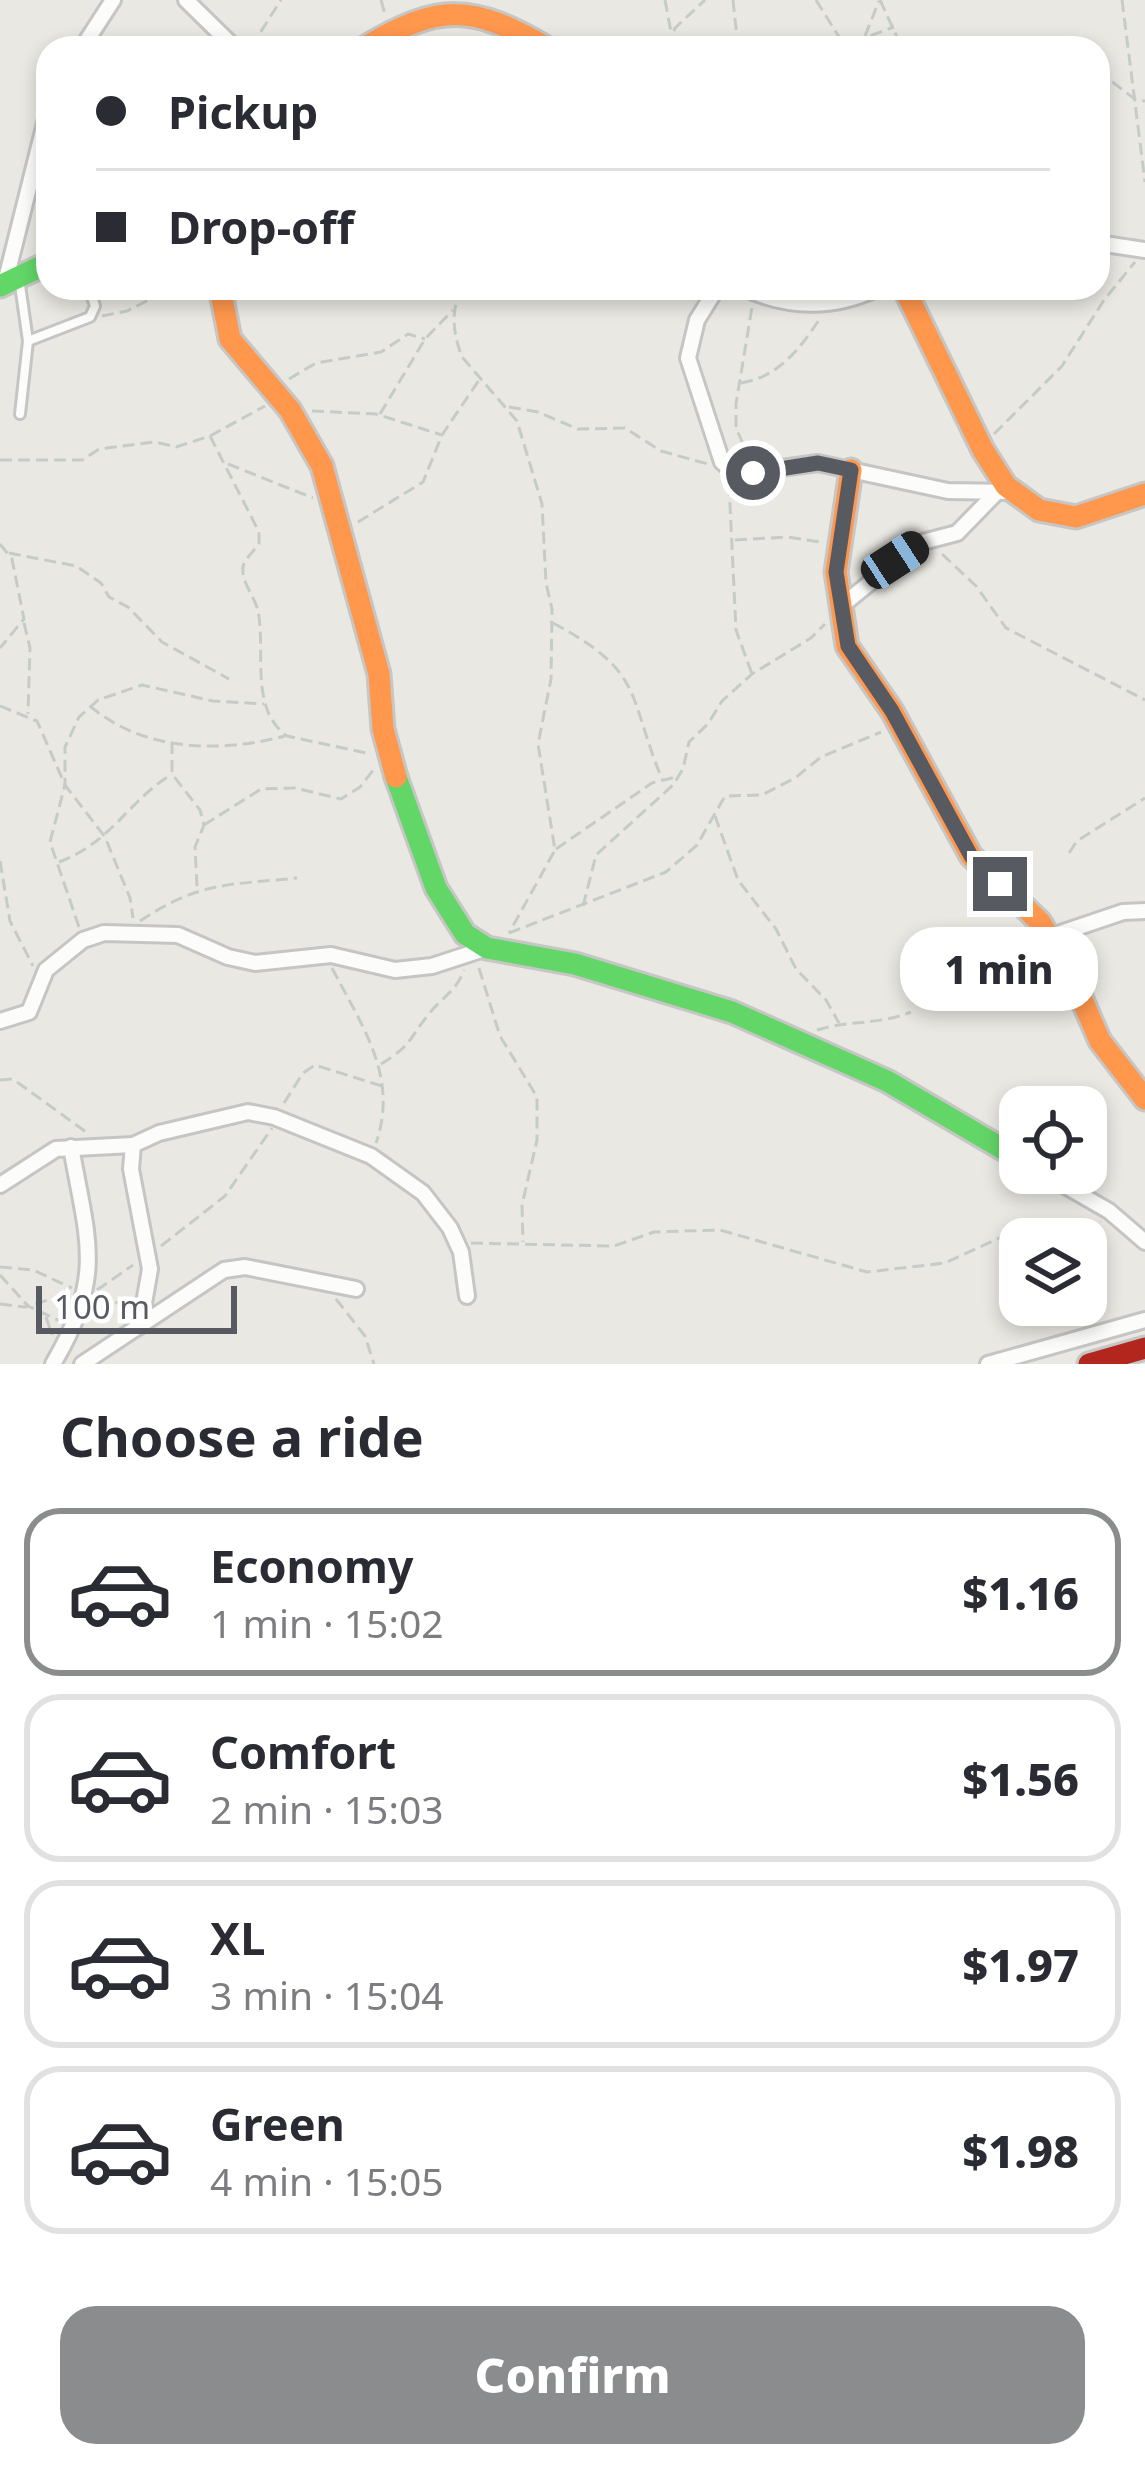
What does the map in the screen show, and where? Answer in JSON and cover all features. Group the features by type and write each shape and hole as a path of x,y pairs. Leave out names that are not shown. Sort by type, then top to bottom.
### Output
{"main road":[{"path":"379,36 430,7 450,3 482,10 526,36"},
{"path":"8,282 36,268"},
{"path":"222,300 230,339 281,401 322,466 379,674 383,729 414,837 452,918 478,951 563,961 686,997 887,1081 999,1147"},
{"path":"910,300 1006,494 1039,510 1076,518 1145,494"},
{"path":"851,470 840,545 839,608 848,646 900,725 971,856 1026,906 1049,937 1100,1041 1145,1099"},
{"path":"1089,1364 1145,1348"}],"street":[{"path":"90,36 113,0"},
{"path":"196,3 225,36"},
{"path":"8,282 36,162"},
{"path":"1110,245 1145,250"},
{"path":"709,300 698,320 688,358 725,466 753,473 818,463 948,491 1006,494"},
{"path":"800,300 828,305 855,300"},
{"path":"839,608 895,560 937,538 950,538 1006,494"},
{"path":"1049,937 1123,912 1145,911"},
{"path":"0,1021 33,1007 40,978 83,940 104,933 166,933 255,963 326,956 395,970 432,966 478,951"},
{"path":"0,1185 47,1153 71,1147 133,1145 159,1133 248,1112 278,1118 371,1156 423,1192 458,1242 466,1296"},
{"path":"133,1145 131,1169 147,1255 142,1319"},
{"path":"52,1364 90,1292 91,1259 71,1147"},
{"path":"1078,1194 1145,1242"},
{"path":"82,1364 142,1319 234,1267 356,1289"},
{"path":"988,1364 1145,1320"}],"lane":[{"path":"8,282 28,341 20,414"},
{"path":"28,341 90,317 95,311 92,300"}],"path":[{"path":"258,36 281,0"},
{"path":"381,0 391,26"},
{"path":"665,0 671,34"},
{"path":"671,34 705,0"},
{"path":"734,0 737,36"},
{"path":"816,0 839,36"},
{"path":"880,0 897,36"},
{"path":"865,36 880,0"},
{"path":"1122,0 1145,182"},
{"path":"869,36 894,27"},
{"path":"1110,80 1136,100 1145,100"},
{"path":"1110,293 1145,250"},
{"path":"90,317 127,310 147,300"},
{"path":"380,415 425,339 454,310 458,300"},
{"path":"749,300 736,428 746,443 753,473"},
{"path":"982,450 1014,409 1062,366 1104,300"},
{"path":"739,383 770,374 793,356 828,305"},
{"path":"454,310 457,344 517,421 542,504 552,622 551,679 538,744 555,850"},
{"path":"0,460 82,460 99,449 155,442 176,448 281,401 316,363 381,352 408,334 425,339"},
{"path":"338,533 423,482 442,435 481,378"},
{"path":"281,401 380,415 442,435"},
{"path":"507,407 538,412 578,429 625,428 661,451 695,463 725,466 736,630 752,674"},
{"path":"197,889 195,847 204,825 261,789 295,788 336,800 346,797 383,757 287,736 275,728 265,704 259,614 242,572 260,544 259,532 210,436"},
{"path":"225,464 332,503"},
{"path":"732,540 787,537 840,545"},
{"path":"937,538 947,564 976,586 1006,628 1145,700"},
{"path":"0,544 9,553 30,648 28,716"},
{"path":"9,553 66,561 89,573 109,598 128,607 162,642 229,679"},
{"path":"582,908 596,855 657,802 679,776 689,742 722,701 752,674 811,638 839,608"},
{"path":"552,622 600,649 630,683 662,779"},
{"path":"0,648 24,623"},
{"path":"83,940 50,842 65,785 65,747 71,730 90,706 121,689 142,685 213,701 265,704"},
{"path":"0,706 37,722 65,785 105,837 130,898 134,926 197,889 231,881 297,878"},
{"path":"90,706 116,727 172,742 236,745 287,736"},
{"path":"380,1065 416,1039 428,1014 454,992 478,951 509,933 638,886 682,861 725,796 762,795 821,757 900,725"},
{"path":"172,742 172,775 200,810 204,825"},
{"path":"57,863 105,837 172,775"},
{"path":"509,933 555,850 662,779 679,776"},
{"path":"1069,854 1077,841 1145,798"},
{"path":"714,814 738,880 776,929 796,969 826,1000 839,1024"},
{"path":"0,861 10,921 40,978"},
{"path":"478,951 500,1036 537,1097 537,1140 522,1205 523,1244"},
{"path":"326,956 380,1065 385,1087 384,1119 371,1156"},
{"path":"793,1038 839,1024 886,1022 911,1012"},
{"path":"142,1319 90,1292 225,1196 278,1118 296,1082 315,1065 385,1087"},
{"path":"0,1080 13,1079 102,1143"},
{"path":"458,1242 614,1246 654,1232 719,1230 867,1272 945,1263 1021,1228 1061,1233 1114,1216"},
{"path":"0,1267 33,1270 79,1290 28,1306"},
{"path":"0,1276 28,1306"},
{"path":"329,1282 365,1336 374,1364"},
{"path":"0,1304 28,1306 75,1326"}],"traffic: fast":[{"path":"0,286 36,269"},
{"path":"396,777 436,888 465,934 487,948 575,964 732,1012 887,1081 999,1147"}],"traffic: slow":[{"path":"385,36 413,23 456,15 498,23 525,36"},
{"path":"222,300 230,339 290,410 322,466 379,674 383,729 396,777"},
{"path":"910,300 983,450 1006,486 1039,510 1076,517 1145,494"},
{"path":"851,470 836,572 847,646 892,711 971,856 1040,922 1073,979 1100,1041 1145,1099"}],"traffic: jam":[{"path":"1089,1364 1145,1348"}],"route":[{"path":"753,473 818,463 851,470 836,572 848,646 892,711 971,856 1000,884"}]}
